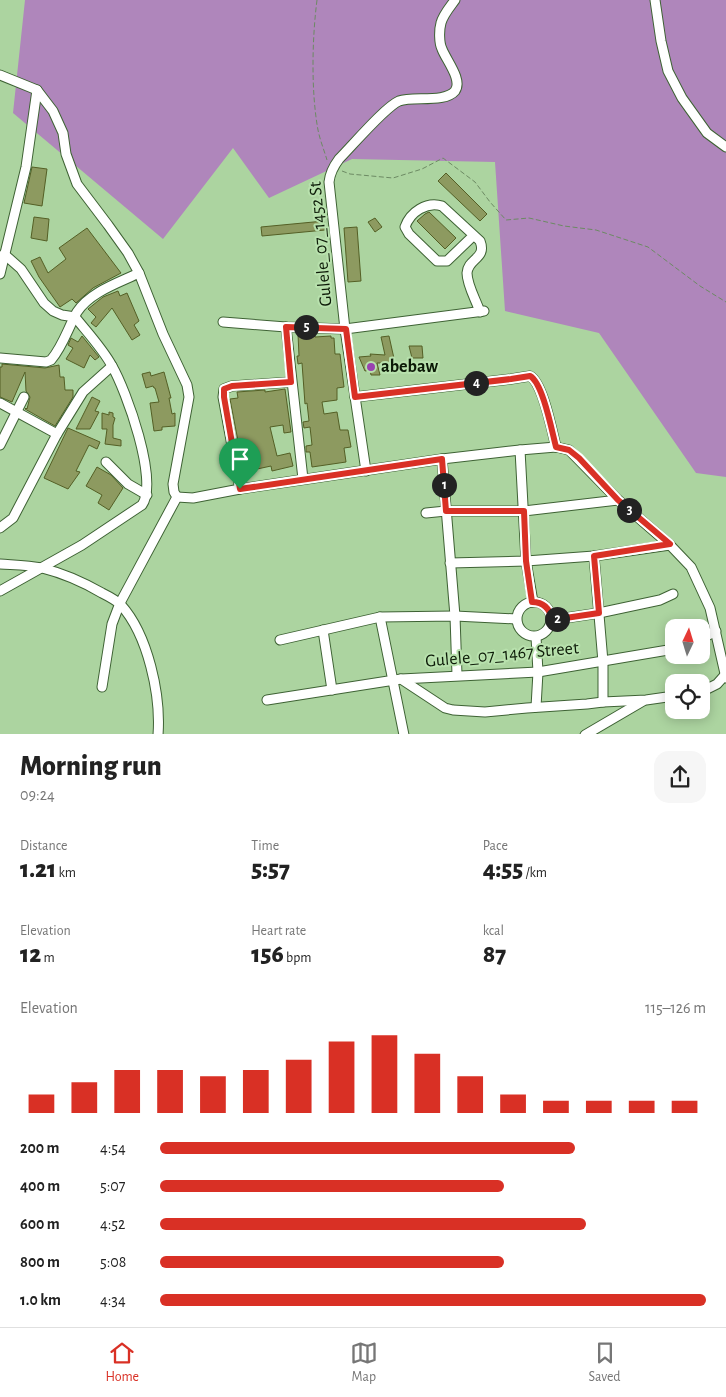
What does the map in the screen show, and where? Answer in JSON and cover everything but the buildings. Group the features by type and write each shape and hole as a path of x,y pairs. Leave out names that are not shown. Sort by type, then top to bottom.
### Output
{"street":[{"name":"Gulele_07_1452 St","path":"366,471 346,329 329,182 333,167 387,109 397,102 407,99 442,97 456,90 456,77 441,48 440,36 441,23 455,0"},
{"path":"655,0 668,71 682,98 707,133 726,147"},
{"path":"0,75 37,90 58,121 63,133 66,154 77,184 128,253 139,273 163,334 187,385 189,397 173,484 177,497"},
{"path":"0,274 26,167 37,90"},
{"path":"223,322 346,329 482,311 468,278 467,271 481,254 482,247 480,241 442,206 434,204 426,205 419,210 409,218 405,227 409,234 437,261 447,261 474,236"},
{"path":"0,590 82,545 142,505 147,495 146,474 138,430 112,366 75,317 53,311 44,303 21,269 4,254"},
{"path":"0,358 46,362 51,360 79,310 88,301 106,288 139,273"},
{"path":"286,327 303,479"},
{"path":"0,528 13,518 58,434 87,386 112,366"},
{"path":"355,397 530,376 534,378 539,388 556,447"},
{"path":"240,489 224,389 232,386 291,382"},
{"path":"0,445 24,397"},
{"path":"0,403 58,434"},
{"path":"177,497 193,498 303,479 442,459 556,447 569,450 579,458 618,500 670,544 691,566 710,608 726,677 710,688"},
{"path":"520,450 526,561 532,602"},
{"path":"442,459 458,675"},
{"path":"106,462 128,484 147,495"},
{"path":"102,687 112,624 120,603 177,497"},
{"path":"426,513 446,511 524,511 618,500"},
{"path":"450,563 526,561 594,556 670,544"},
{"path":"594,556 603,662 603,702"},
{"path":"0,564 40,568 58,573 86,584 120,603 136,627 152,671 158,707 158,734"},
{"path":"552,620 599,613 660,600 673,594"},
{"path":"532,602 545,605 551,614 552,620 547,631 536,637 525,634 520,630 516,619 520,609 532,602"},
{"path":"280,640 380,617 455,616 516,619"},
{"path":"380,617 397,680 404,734"},
{"path":"323,630 332,690"},
{"path":"710,634 716,631"},
{"path":"536,637 538,672 536,707"},
{"name":"Gulele_07_1467 Street","path":"267,700 397,680 458,675 538,672 665,651"},
{"path":"397,680 445,708 453,710 485,712 665,697"},
{"path":"585,734 646,700"}],"path":[{"path":"318,0 314,29 315,105 318,132 328,160 333,167 350,174 393,178 422,169 443,158 475,182 506,220 529,218 564,226 596,230 648,247 700,286 726,302"}],"shaded area":[{"path":"25,0 726,0 726,477 696,473 599,333 505,311 495,162 352,159 269,198 233,148 163,239 13,113"}],"place":[{"name":"abebaw","path":"371,367"}],"route":[{"path":"286,327 346,329 355,397 530,376 534,378 539,388 556,447 569,450 579,458 618,500 670,544 594,556 599,613 552,620 551,614 545,605 532,602 526,561 524,511 446,511 442,459 240,489 224,389 232,386 291,382 286,327"}]}
